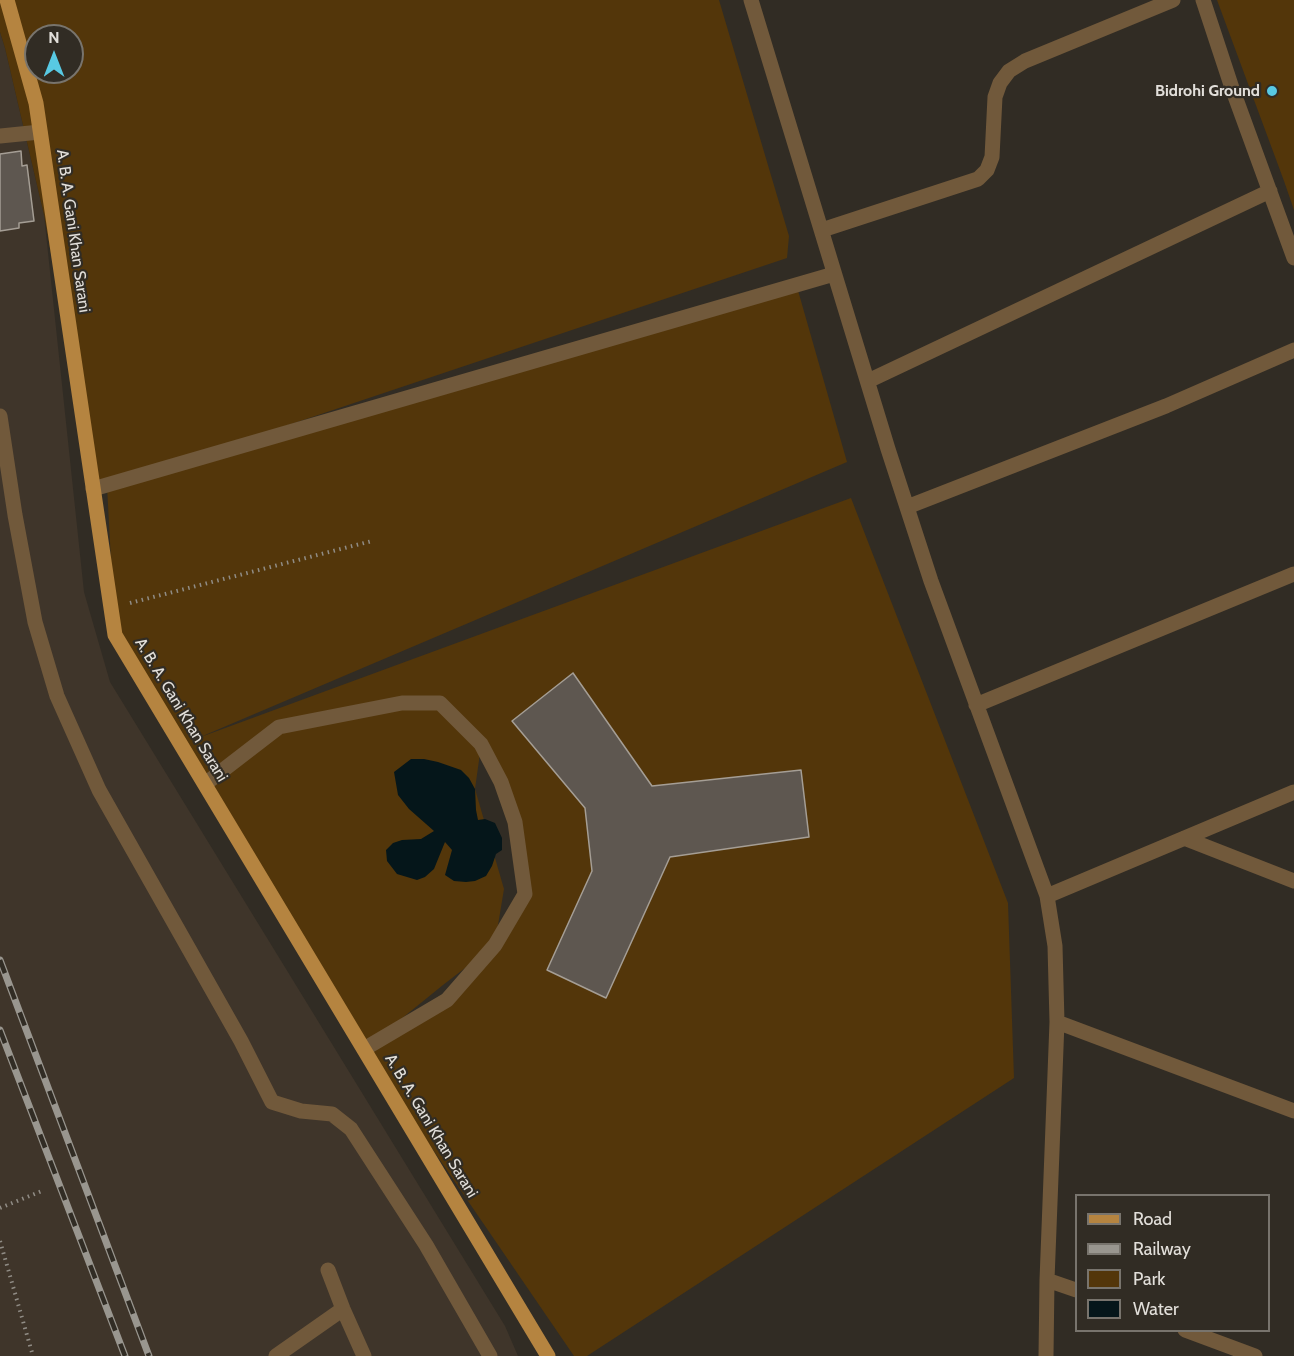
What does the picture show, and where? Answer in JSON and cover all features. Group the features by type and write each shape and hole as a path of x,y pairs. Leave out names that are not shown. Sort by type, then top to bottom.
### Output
{"main road":[{"name":"A. B. A. Gani Khan Sarani","path":"7,0 36,103 115,635 548,1356"}],"street":[{"path":"752,0 834,274 931,581 1047,896 1054,946 1058,1022 1046,1356"},
{"path":"822,230 978,178 987,170 992,157 995,97 1000,83 1009,71 1025,61 1173,0"},
{"path":"1203,0 1232,88 1294,258"},
{"path":"0,136 40,132"},
{"path":"868,381 1270,192"},
{"path":"93,489 834,274"},
{"path":"908,507 1166,406 1294,350"},
{"path":"0,416 7,517 57,696 99,790 241,1041 272,1102 301,1111 332,1114 351,1129 426,1245 490,1356"},
{"path":"976,705 1294,574"},
{"path":"205,784 279,728 402,704 440,704 481,744 501,782 515,822 525,894 495,945 447,1000 364,1049"},
{"path":"1047,896 1294,792"},
{"path":"1184,838 1294,881"},
{"path":"1058,1022 1294,1111"},
{"path":"328,1270 364,1356"},
{"path":"1047,1280 1075,1289"},
{"path":"276,1356 344,1310"},
{"path":"1190,1332 1255,1356"}],"path":[{"path":"111,608 372,541"},
{"path":"0,1208 42,1191"},
{"path":"0,1241 33,1356"}],"shaded area":[{"path":"0,32 44,215 84,592 110,682 505,1326 518,1356 0,1356"}],"green space":[{"path":"0,0 719,0 789,236 787,258 127,479 797,287 847,462 198,738 851,498 1008,903 1014,1078 587,1356 574,1356 364,1049 115,635 107,486 93,489 44,215 0,32","holes":["481,746 515,822 525,894 495,943 504,889 475,789","491,948 447,1000 369,1045 443,985"]},
{"name":"Bidrohi Ground","path":"1217,0 1294,0 1294,210 1284,181"}],"water":[{"path":"411,759 438,762 461,770 469,778 475,789 478,820 485,819 495,823 502,838 502,850 496,854 486,876 466,882 454,881 445,875 452,850 445,842 434,869 425,877 417,880 397,874 387,861 386,850 393,843 421,839 434,831 409,809 398,795 394,772"}],"building":[{"path":"21,151 22,166 27,165 34,221 19,223 19,228 0,231 0,154"},
{"path":"573,673 652,786 801,770 809,837 670,857 606,998 547,970 592,871 585,808 512,721"}],"railway":[{"path":"0,960 149,1356"},
{"path":"0,1030 125,1356"}],"place":[{"name":"Bidrohi Ground","path":"1272,91"}]}
